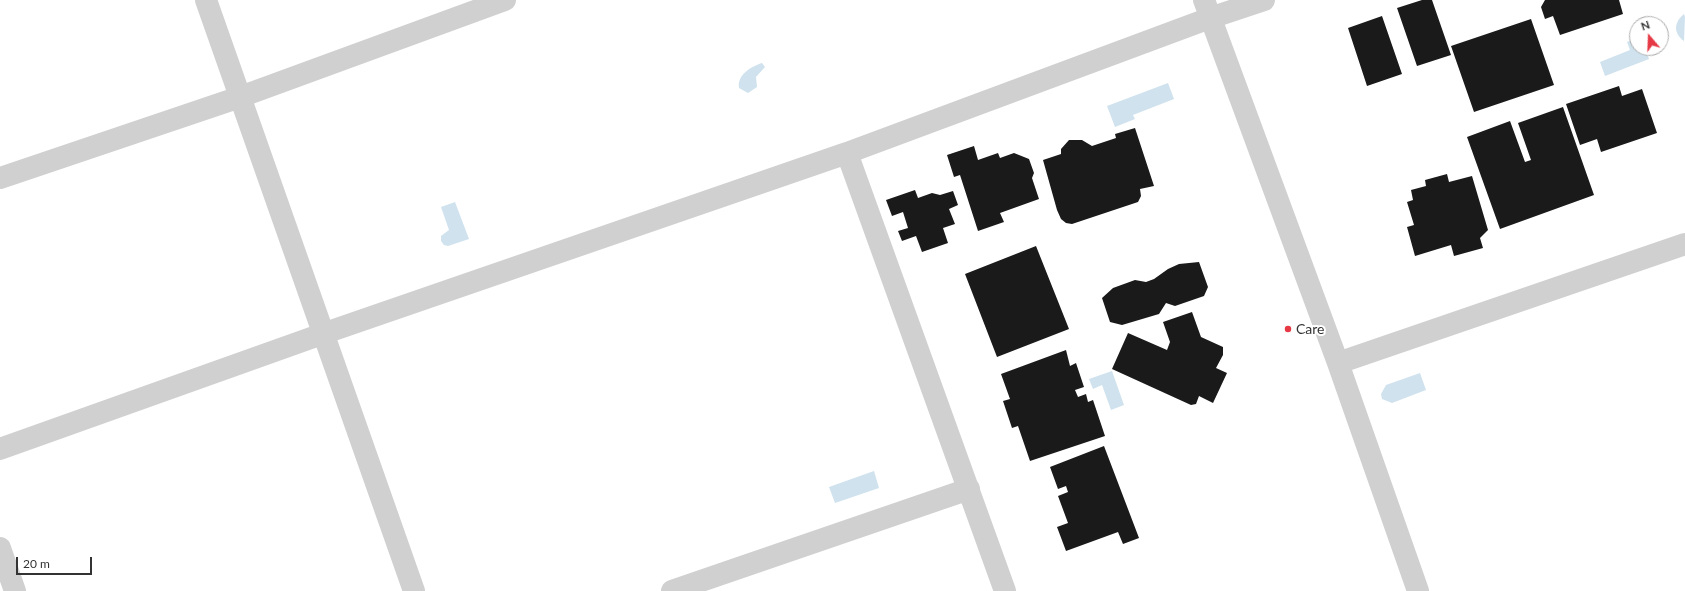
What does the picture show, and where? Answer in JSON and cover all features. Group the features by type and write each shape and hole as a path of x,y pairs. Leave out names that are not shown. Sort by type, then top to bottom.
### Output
{"street":[{"path":"206,0 325,333 414,591"},
{"path":"0,178 240,97 505,0"},
{"path":"0,449 325,333 847,153 1207,9 1264,0"},
{"path":"1207,9 1338,363 1418,591"},
{"path":"847,153 1005,591"},
{"path":"1338,363 1685,244"},
{"path":"672,591 969,489"},
{"path":"0,548 15,591"}],"water":[{"path":"1684,14 1684,41 1678,35 1676,28 1678,20"},
{"path":"1629,50 1629,56 1648,56 1649,59 1605,76 1600,62"},
{"path":"762,63 765,67 756,77 757,87 748,93 739,88 742,75 749,69"},
{"path":"1168,83 1174,99 1133,115 1135,119 1115,127 1107,106"},
{"path":"455,202 469,239 448,246 444,245 441,241 441,236 449,230 441,207"},
{"path":"1112,371 1124,405 1111,410 1102,385 1093,389 1089,379"},
{"path":"1420,373 1426,390 1392,403 1382,399 1381,394 1386,385"},
{"path":"874,471 879,488 835,503 829,487"}],"building":[{"path":"1422,0 1432,0 1451,55 1417,66 1397,8"},
{"path":"1545,0 1619,0 1623,14 1560,35 1553,16 1545,19 1541,7"},
{"path":"1382,16 1402,74 1367,86 1348,28"},
{"path":"1531,19 1554,85 1474,112 1451,46"},
{"path":"1619,86 1622,96 1642,89 1657,133 1601,152 1597,139 1580,145 1566,104"},
{"path":"1563,107 1594,195 1500,229 1467,137 1510,121 1525,162 1531,160 1518,123"},
{"path":"1135,128 1154,186 1140,189 1141,196 1138,202 1072,224 1066,223 1061,219 1057,210 1043,160 1061,154 1061,149 1069,140 1082,140 1092,146 1116,138 1115,134"},
{"path":"974,146 978,160 998,153 1000,158 1014,153 1029,159 1034,173 1032,178 1039,199 1000,213 1004,222 978,231 960,175 954,177 947,155"},
{"path":"1447,174 1449,182 1472,176 1488,230 1480,238 1483,248 1454,256 1451,245 1415,256 1407,227 1414,225 1407,202 1413,200 1411,190 1426,186 1425,180"},
{"path":"915,190 918,198 932,193 940,195 953,191 958,205 949,209 955,224 943,228 948,243 922,252 916,236 902,241 898,231 908,228 903,212 892,216 886,200"},
{"path":"1036,246 1069,329 997,357 965,274"},
{"path":"1199,262 1208,287 1204,296 1175,306 1166,303 1159,314 1122,325 1110,322 1102,298 1113,288 1135,280 1146,282 1179,264"},
{"path":"1192,312 1201,337 1223,347 1223,355 1216,368 1227,373 1213,403 1199,396 1196,404 1191,405 1112,369 1128,333 1167,350 1170,342 1163,322"},
{"path":"1066,350 1070,366 1076,363 1084,387 1075,390 1078,397 1086,394 1088,402 1093,400 1105,436 1030,461 1018,426 1012,428 1003,401 1010,399 1001,374"},
{"path":"1104,446 1139,538 1123,544 1118,532 1066,551 1057,527 1068,523 1058,496 1068,492 1066,486 1058,489 1050,467"}],"place":[{"name":"Care","path":"1288,329"}]}
